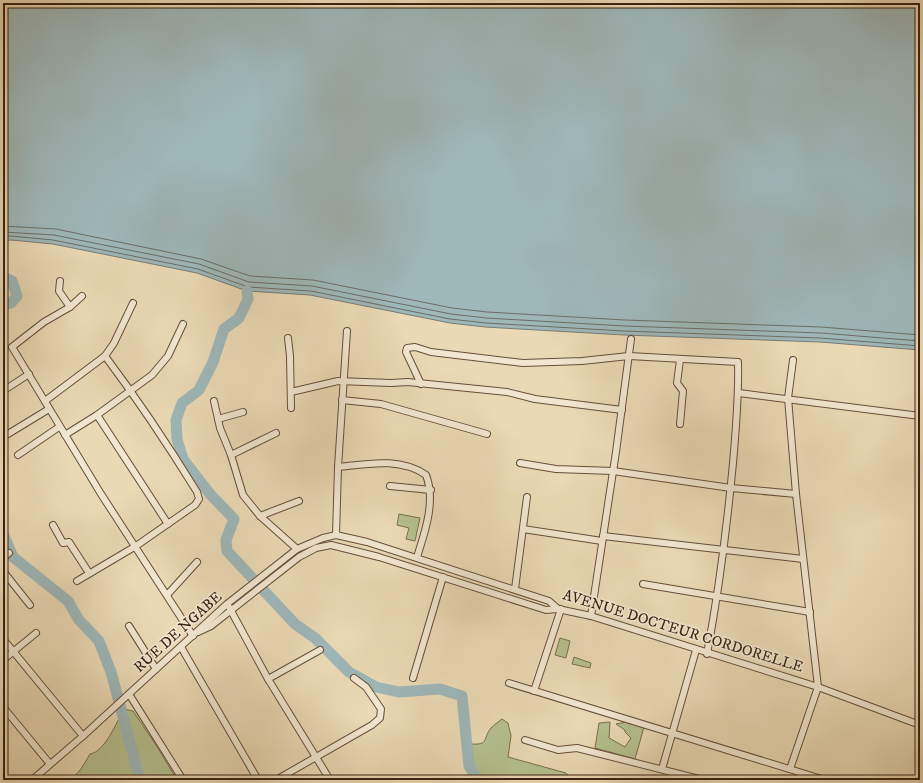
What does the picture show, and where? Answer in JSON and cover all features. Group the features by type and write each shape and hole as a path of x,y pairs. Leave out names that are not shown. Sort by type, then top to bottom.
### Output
{"street":[{"path":"60,281 59,291 70,307"},
{"path":"82,296 70,307 58,312 12,347 101,494 167,595 196,634 211,626 307,552 323,546 332,545 364,552 546,610 559,609 534,691"},
{"path":"45,401 105,356 114,343 133,303"},
{"path":"65,435 97,415 152,375 168,356 184,324"},
{"path":"336,535 338,468 347,331"},
{"path":"288,338 290,356 291,408"},
{"path":"591,616 616,452 631,339"},
{"path":"421,384 406,352 407,348 411,347 431,352 524,363 582,361 629,356 738,362 739,393 731,488 718,596 707,654"},
{"path":"77,581 88,573 136,546 195,505 199,499 199,496 131,391 105,356"},
{"path":"680,360 678,383 684,391 680,424"},
{"path":"790,769 818,687 796,494 788,398 792,360"},
{"path":"3,391 29,374"},
{"path":"290,392 321,384 344,381 391,383 408,382 500,391 535,399 622,410"},
{"path":"739,393 788,398 920,416"},
{"path":"342,400 381,404 488,434"},
{"path":"214,401 218,419 231,455 243,496 260,516 297,549"},
{"path":"8,434 49,409"},
{"path":"218,419 243,412"},
{"path":"97,415 168,524"},
{"path":"18,455 59,426"},
{"path":"231,455 276,433"},
{"path":"520,463 556,469 613,471 731,488 796,494"},
{"path":"338,468 376,464 400,464 419,470 426,475 431,490 424,534 417,558"},
{"path":"390,486 431,490"},
{"path":"515,589 527,497"},
{"path":"260,516 299,501"},
{"path":"53,525 62,543 69,542 88,573"},
{"path":"523,529 603,539 804,559"},
{"name":"AVENUE DOCTEUR CORDORELLE","path":"262,577 297,549 315,541 336,535 367,542 515,589 549,601 559,609 591,616 707,654 818,687 920,725"},
{"path":"3,558 9,553"},
{"path":"167,595 197,562"},
{"path":"3,571 30,605"},
{"name":"RUE DE NGABE","path":"84,736 227,604 262,577"},
{"path":"413,678 443,577"},
{"path":"643,584 810,612"},
{"path":"227,604 268,679 330,780"},
{"path":"129,626 156,669"},
{"path":"3,660 36,633"},
{"path":"3,639 84,736 32,780"},
{"path":"181,647 258,780"},
{"path":"268,679 320,650"},
{"path":"662,769 696,650"},
{"path":"276,780 372,725 380,718 381,709 366,687 354,678"},
{"path":"509,683 825,780"},
{"path":"127,695 183,780"},
{"path":"3,707 50,764"},
{"path":"525,740 550,749 558,750 576,748 703,780"}],"green space":[{"path":"399,514 420,518 415,541 406,539 409,528 397,525"},
{"path":"560,638 570,641 566,658 555,655"},
{"path":"574,657 591,663 590,668 572,664"},
{"path":"124,709 133,711 177,780 71,780 81,769 90,754 101,748 106,742"},
{"path":"502,719 508,723 511,736 508,757 566,773 573,780 486,780 482,777 475,769 471,759 471,744 483,742 491,728"},
{"path":"610,722 609,738 625,747 631,738 625,730 616,724 626,722 644,727 635,759 595,748 599,723"}],"water":[{"path":"3,3 920,3 920,350 820,342 624,335 485,327 450,323 310,295 247,291 197,273 53,244 11,240 3,241"}],"waterway":[{"path":"3,277 12,281 17,296 11,303 3,305"},
{"path":"247,291 248,299 239,318 224,329 213,362 199,390 182,403 176,420 177,439 183,459 210,494 234,519 226,540 227,551 295,624 315,638 349,672 376,687 399,692 440,689 462,696 469,766 475,776 481,780"},
{"path":"3,534 13,557 68,601 79,620 99,641 111,672 140,780"}]}
